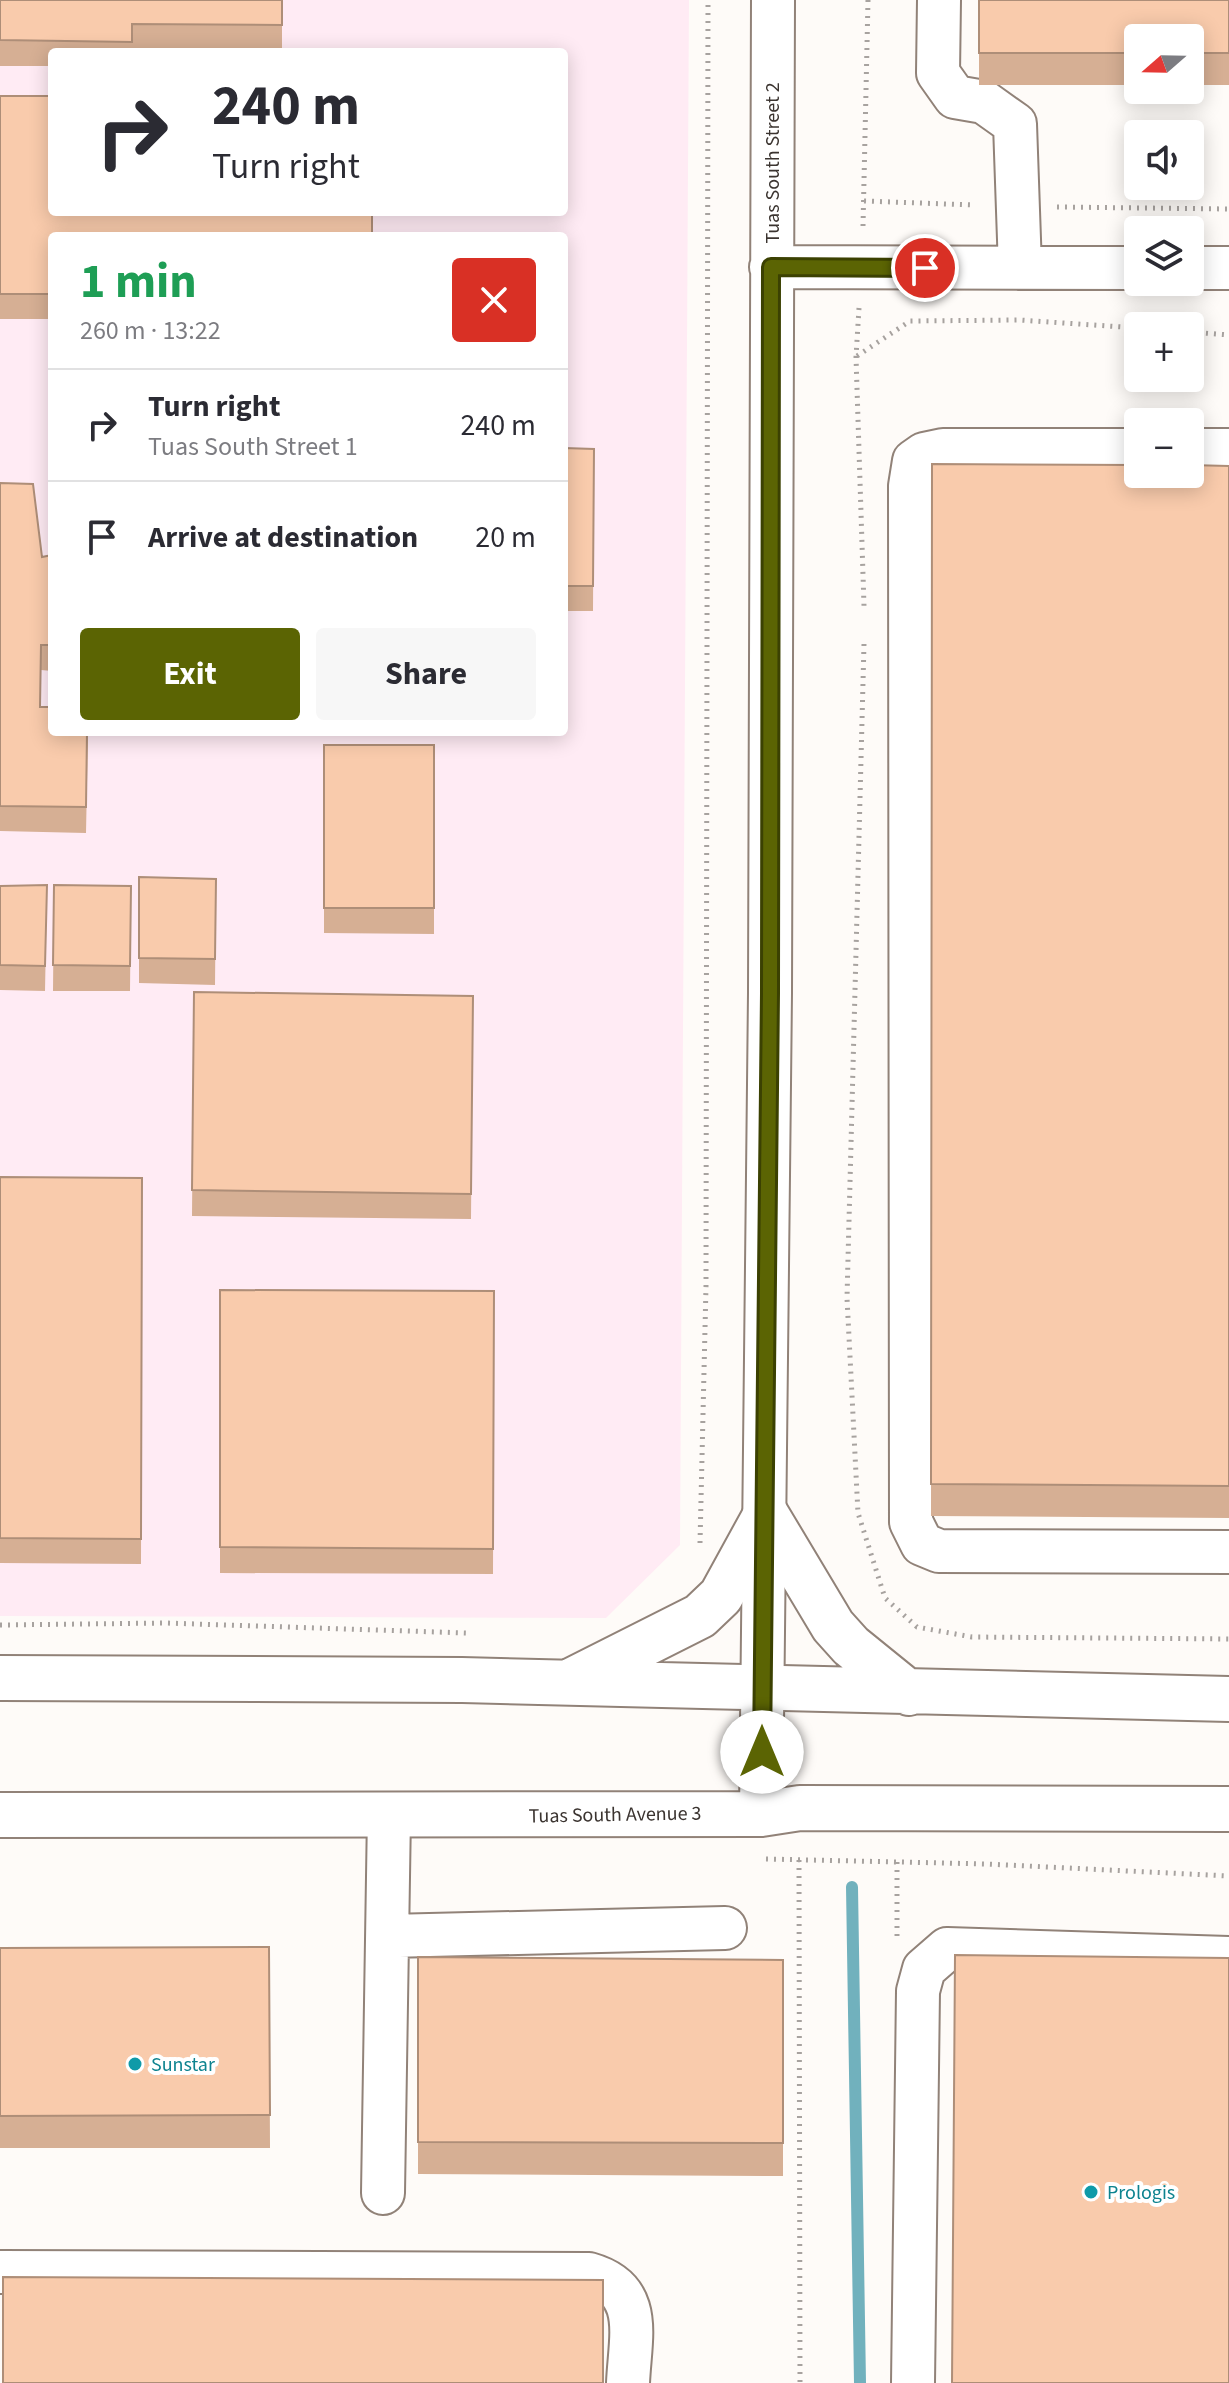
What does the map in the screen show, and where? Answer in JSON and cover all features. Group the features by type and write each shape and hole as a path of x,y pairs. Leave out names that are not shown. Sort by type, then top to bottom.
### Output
{"main road":[{"path":"566,1684 700,1616 721,1596 766,1514"},
{"path":"766,1514 825,1616 851,1646 909,1693"},
{"path":"0,1678 566,1684 1229,1699"},
{"name":"Tuas South Avenue 3","path":"0,1815 761,1814 800,1808 953,1811 1229,1809"}],"street":[{"name":"Tuas South Street 2","path":"761,1814 766,1514 773,0"},
{"path":"939,0 938,73 955,97 984,102 1015,124 1020,268"},
{"path":"771,267 1124,268"},
{"path":"1204,268 1229,268"},
{"path":"1124,450 943,450 924,454 914,461 911,474 911,1522 922,1544 939,1551 1229,1552"},
{"path":"1204,450 1229,450"},
{"path":"383,2193 389,1814"},
{"path":"389,1936 725,1928"},
{"path":"913,2383 918,1991 924,1969 947,1949 1229,1958"},
{"path":"0,2272 589,2274 612,2281 624,2295 630,2313 628,2383"}],"path":[{"path":"693,1554 700,1544 706,1270 708,0"},
{"path":"865,608 856,357 862,267 868,0"},
{"path":"856,357 910,321 1019,320 1124,327"},
{"path":"1204,333 1229,335"},
{"path":"865,640 847,1298 858,1513 885,1598 917,1627 972,1637 1229,1639"},
{"path":"0,1625 166,1623 480,1634"},
{"path":"772,1860 987,1864 1229,1876"},
{"path":"799,1860 800,2383"}],"shaded area":[{"path":"0,0 689,0 680,1545 606,1618 0,1616"}],"building":[{"path":"0,0 282,0 282,25 132,24 132,42 0,40"},
{"path":"979,0 1229,0 1229,53 1204,53 1204,24 1124,24 1124,53 979,53"},
{"path":"0,96 48,96 48,216 372,216 372,232 48,232 48,294 0,294"},
{"path":"568,448 594,449 593,586 568,586"},
{"path":"932,464 1124,465 1124,488 1204,488 1204,465 1229,466 1229,1486 931,1484"},
{"path":"0,483 33,484 42,557 48,556 48,645 41,645 40,707 48,707 48,736 87,736 86,807 0,806"},
{"path":"324,745 434,745 434,908 324,908"},
{"path":"139,877 216,879 215,959 139,958"},
{"path":"47,885 45,966 0,965 0,886"},
{"path":"54,885 131,886 130,966 53,965"},
{"path":"194,992 473,996 471,1194 192,1190"},
{"path":"0,1177 142,1178 141,1539 0,1538"},
{"path":"220,1290 494,1291 493,1549 220,1547"},
{"name":"Sunstar","path":"269,1947 270,2115 0,2116 0,1948"},
{"name":"Prologis","path":"955,1955 1229,1958 1229,2383 952,2383"},
{"path":"418,1957 783,1960 783,2143 418,2142"},
{"path":"3,2277 603,2280 603,2383 3,2383"}],"waterway":[{"path":"852,1887 860,2383"}],"place":[{"name":"Sunstar","path":"135,2064"},
{"name":"Prologis","path":"1091,2192"}],"route":[{"path":"762,1752 766,1639 770,993 771,267 925,268"}]}
